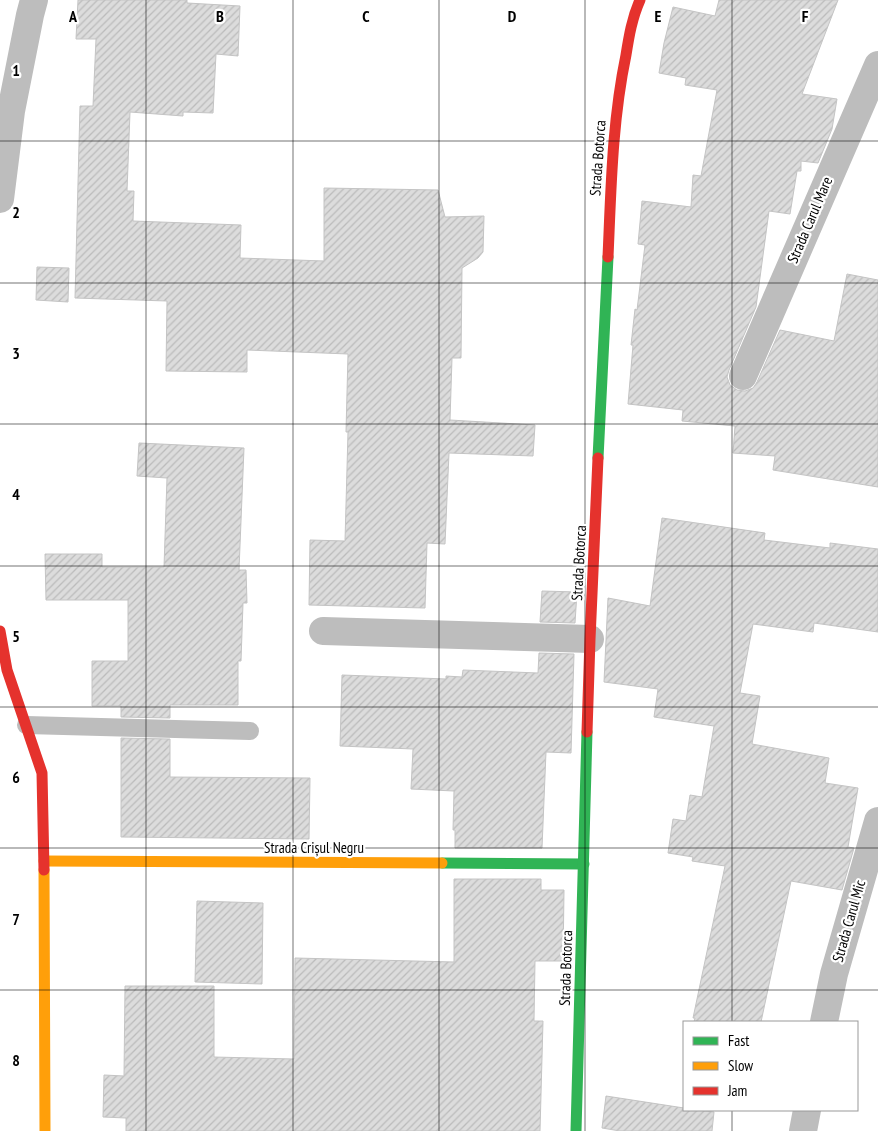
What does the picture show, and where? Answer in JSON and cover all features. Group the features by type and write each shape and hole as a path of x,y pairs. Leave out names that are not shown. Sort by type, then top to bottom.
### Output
{"street":[{"path":"0,199 11,111 34,0"},
{"name":"Strada Botorca","path":"576,1131 590,639 612,162 619,87 634,14 640,0"},
{"name":"Strada Carul Mare","path":"743,376 878,65"},
{"path":"0,631 7,670 42,773 45,1131"},
{"path":"323,631 590,639"},
{"name":"Strada Carul Mic","path":"824,1021 834,974 878,821"},
{"name":"Strada Crișul Negru","path":"44,861 584,864"},
{"path":"802,1131 807,1111"}],"lane":[{"path":"26,725 250,731"}],"building":[{"path":"78,0 187,0 187,3 240,6 238,56 216,54 213,113 183,112 183,116 130,112 127,191 134,191 133,221 241,225 240,258 324,261 324,188 438,190 445,217 484,216 483,252 478,258 462,268 461,358 452,358 450,420 535,425 533,456 449,453 445,544 427,543 425,608 309,605 310,540 345,541 348,354 247,350 247,372 166,371 167,301 75,298 80,106 93,106 96,39 76,39"},
{"path":"719,0 838,0 802,94 837,99 832,129 818,163 801,161 801,171 797,171 790,214 769,211 756,307 727,377 730,385 737,390 745,391 753,388 780,330 834,341 847,274 878,280 878,487 773,470 775,456 733,453 735,426 682,421 683,410 628,404 633,345 631,345 645,245 638,244 642,201 691,207 693,175 701,176 717,90 685,85 686,78 659,73 664,43 673,7 715,16"},
{"path":"37,267 69,268 68,302 36,300"},
{"path":"139,443 244,448 239,570 246,570 247,603 243,603 241,661 238,661 238,705 170,705 170,718 121,717 121,706 92,706 92,661 128,661 128,600 46,600 45,554 102,554 102,567 164,567 167,478 137,476"},
{"path":"662,518 765,533 764,540 830,548 830,543 878,549 878,632 814,623 813,632 753,624 740,693 760,696 752,744 829,758 825,783 858,788 848,847 854,848 842,890 791,881 761,1021 694,1021 695,1018 693,1018 725,866 692,861 693,857 668,853 673,819 686,821 690,795 702,797 714,726 654,717 658,689 604,682 608,598 650,606"},
{"path":"542,591 577,592 575,623 540,622"},
{"path":"539,653 574,654 571,753 546,752 542,848 455,848 455,830 453,830 454,791 411,789 413,749 340,746 342,675 446,679 446,676 462,677 463,670 538,673"},
{"path":"121,738 170,739 170,777 310,778 309,839 121,837"},
{"path":"454,879 541,879 541,890 564,890 563,961 535,961 534,1021 543,1021 540,1131 126,1131 126,1118 103,1117 104,1075 124,1076 125,986 214,986 214,1057 294,1059 295,958 454,962"},
{"path":"197,901 263,903 262,984 195,982"},
{"path":"606,1096 683,1108 683,1111 714,1112 712,1131 620,1131 602,1128"}],"traffic: fast":[{"path":"598,458 608,257"},
{"path":"576,1131 587,732"},
{"path":"442,863 584,864"}],"traffic: slow":[{"path":"44,861 442,863"},
{"path":"44,870 45,1131"}],"traffic: jam":[{"path":"608,257 613,156 621,80 630,34 640,0"},
{"path":"587,732 598,458"},
{"path":"0,631 7,670 42,773 44,870"}]}
